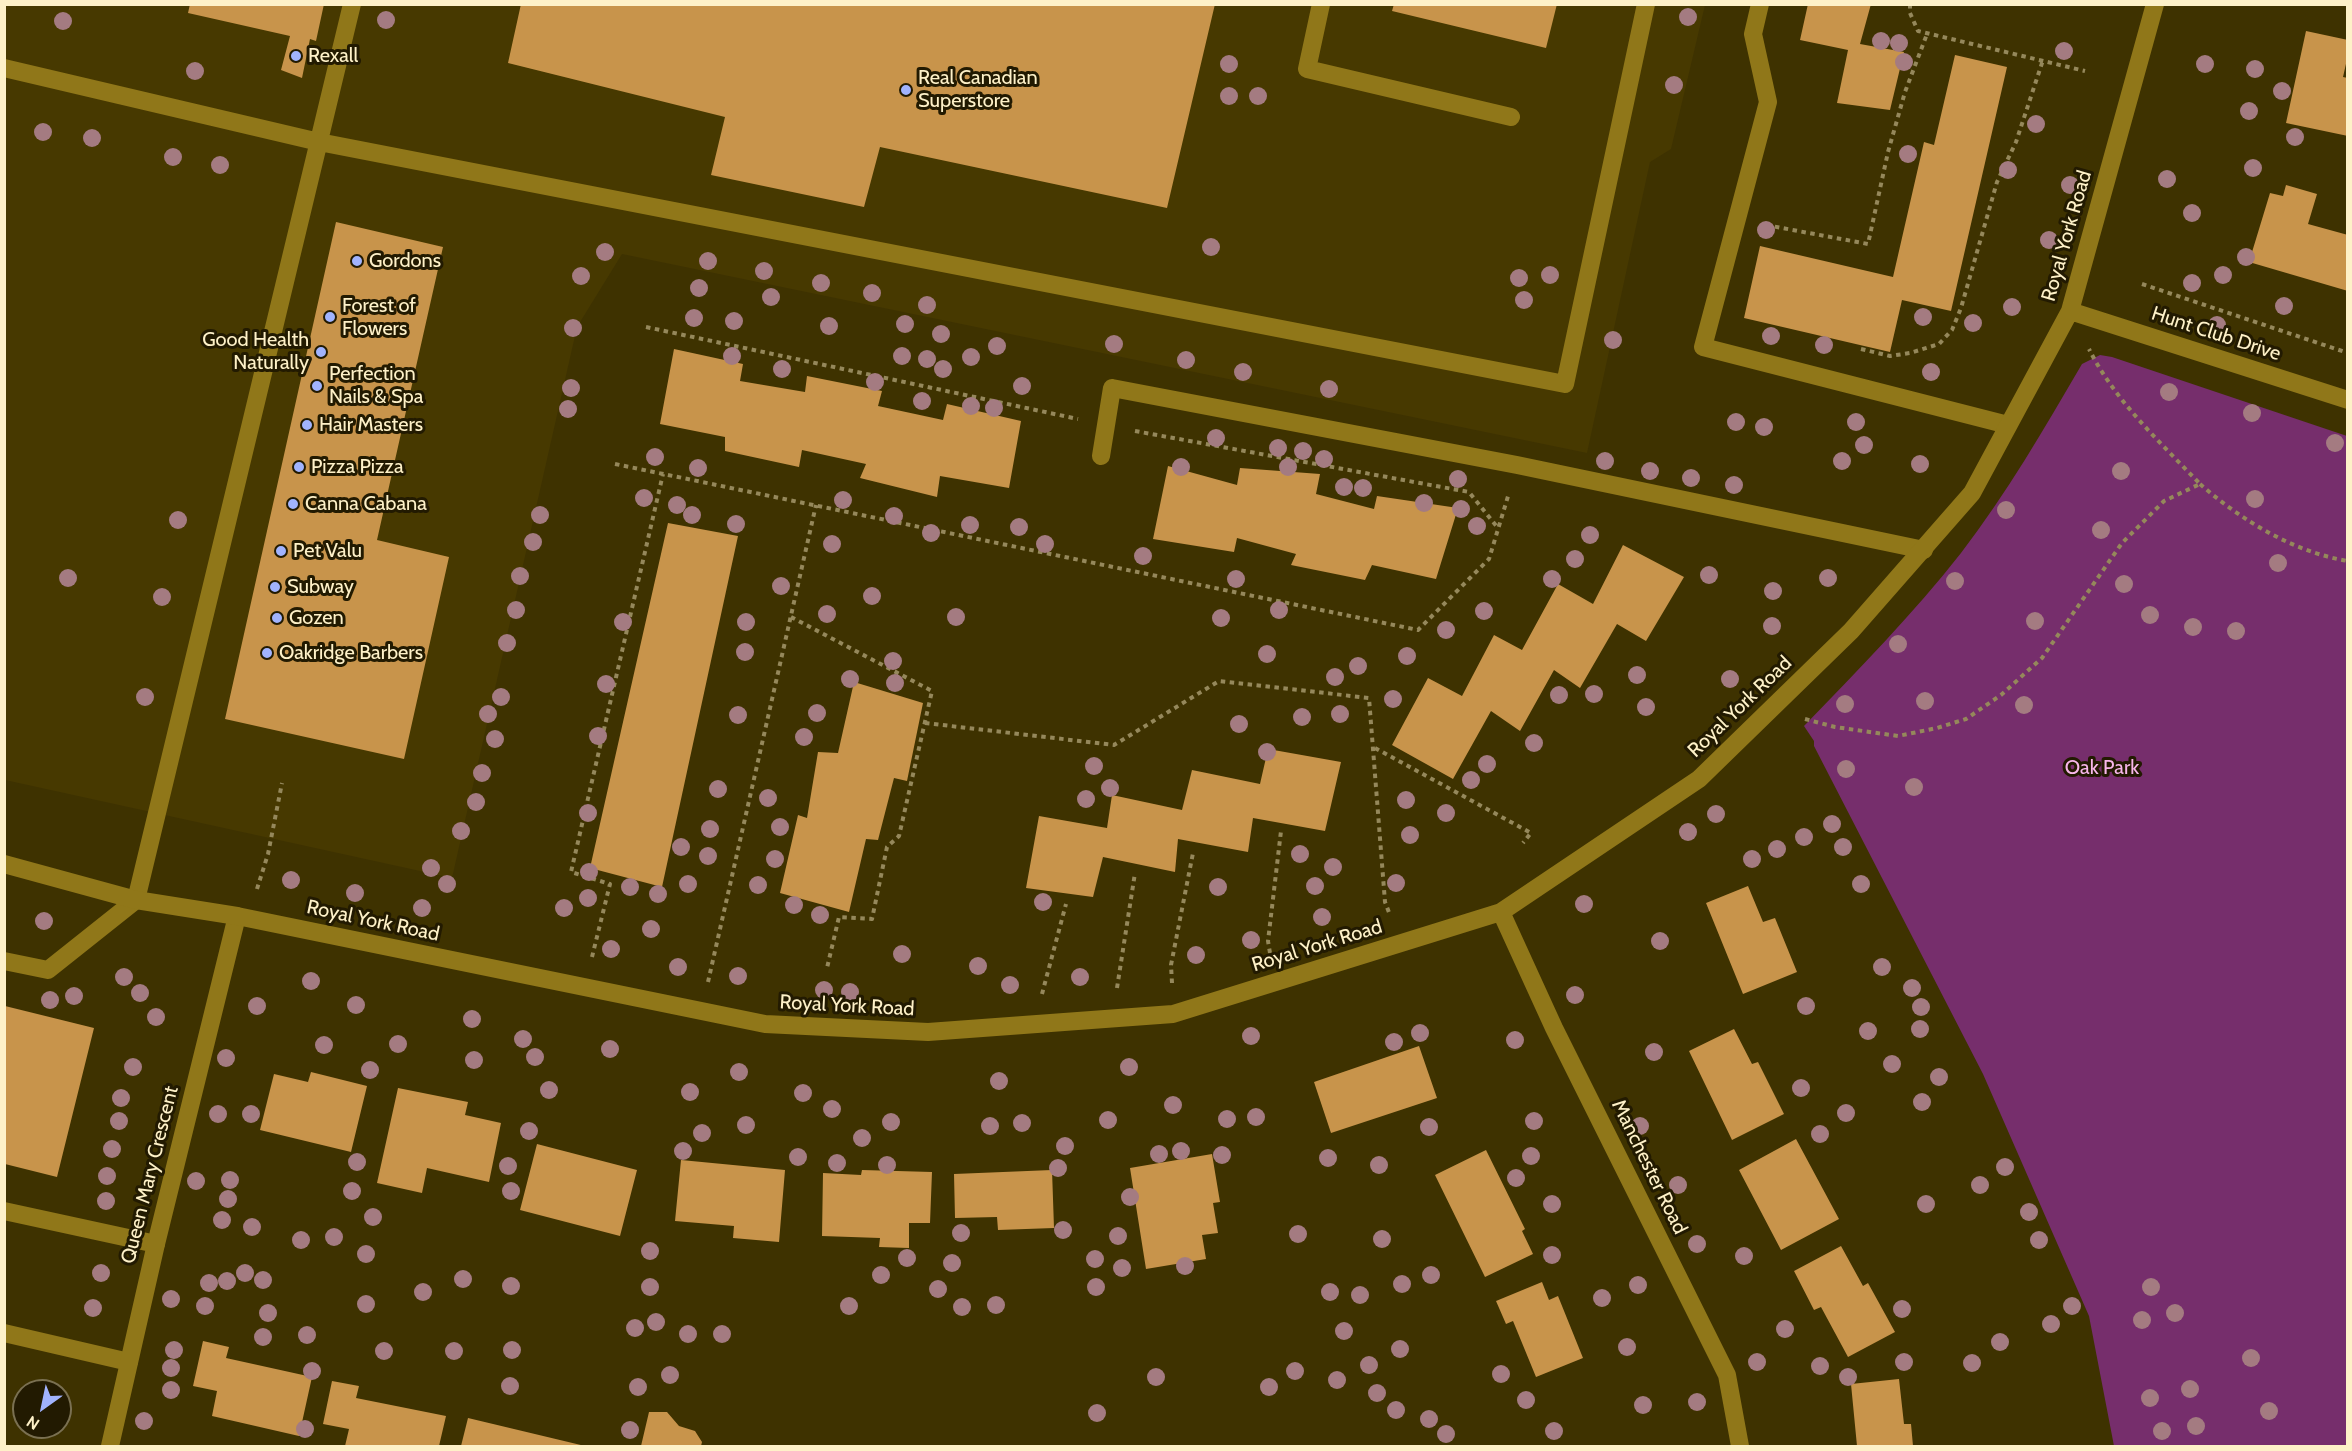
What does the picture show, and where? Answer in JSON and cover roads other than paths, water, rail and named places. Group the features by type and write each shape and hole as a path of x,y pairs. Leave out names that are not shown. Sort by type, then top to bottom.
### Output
{"street":[{"path":"4,961 48,970 136,900 352,4"},
{"path":"1321,4 1307,69 1511,117"},
{"path":"4,68 320,142 1565,384 1646,4"},
{"path":"1760,4 1753,34 1768,102 1703,347 2008,425"},
{"name":"Royal York Road","path":"4,864 136,900 242,917 765,1024 928,1032 1173,1014 1501,912 1699,779 1851,631 1972,493 2070,311 2155,4"},
{"name":"Hunt Club Drive","path":"2070,311 2348,400"},
{"path":"1101,456 1112,388 1517,465 1924,549"},
{"name":"Manchester Road","path":"1501,912 1565,1049 1727,1375 1740,1446"},
{"name":"Queen Mary Crescent","path":"110,1446 156,1244 242,917"},
{"path":"4,1210 156,1244"},
{"path":"4,1333 129,1362"}],"place":[{"name":"Rexall","path":"296,56"},
{"name":"Real Canadian Superstore","path":"906,90"},
{"name":"Gordons","path":"357,261"},
{"name":"Forest of Flowers","path":"330,317"},
{"name":"Good Health Naturally","path":"321,352"},
{"name":"Perfection Nails & Spa","path":"317,386"},
{"name":"Hair Masters","path":"307,425"},
{"name":"Pizza Pizza","path":"299,467"},
{"name":"Canna Cabana","path":"293,504"},
{"name":"Pet Valu","path":"281,551"},
{"name":"Subway","path":"275,587"},
{"name":"Gozen","path":"277,618"},
{"name":"Oakridge Barbers","path":"267,653"}],"park label":[{"name":"Oak Park","path":"2102,768"}]}
